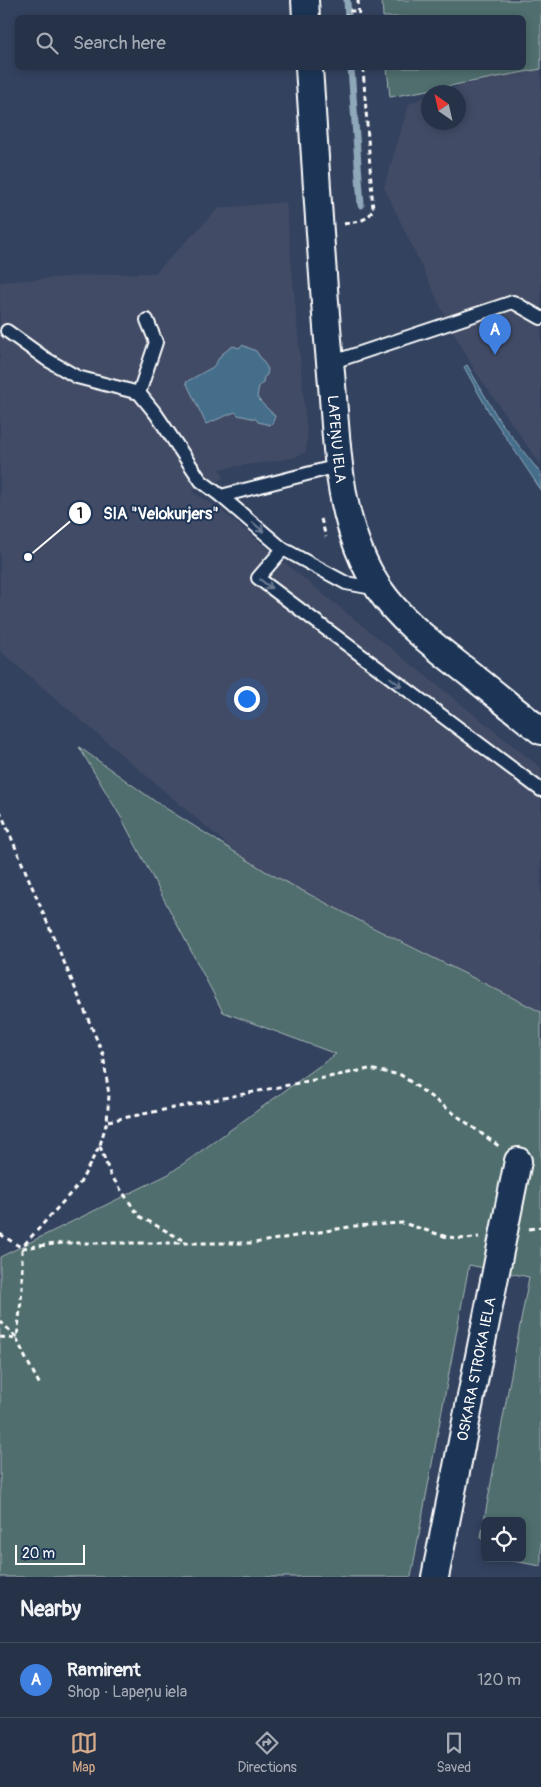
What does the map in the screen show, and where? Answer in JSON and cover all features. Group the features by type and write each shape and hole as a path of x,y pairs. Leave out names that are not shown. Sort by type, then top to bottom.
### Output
{"street":[{"path":"305,0 306,15"},
{"name":"LAPEŅU IELA","path":"309,70 326,325 338,466 345,511 361,554 380,590 406,621 429,642 541,731"},
{"name":"OSKARA STROKA IELA","path":"435,1577 518,1160"}],"lane":[{"path":"330,363 513,302 541,318"},
{"path":"139,393 156,342 146,320"},
{"path":"7,331 46,359 77,377 139,393 156,414 201,481 283,549 346,583 380,590"},
{"path":"221,496 338,466"},
{"path":"283,549 258,578 541,790"}],"path":[{"path":"358,0 360,15"},
{"path":"346,15 349,12 359,11"},
{"path":"344,224 366,219 370,216 373,208 363,70"},
{"path":"344,214 345,234"},
{"path":"0,810 103,1054 110,1095 107,1121 100,1145 80,1183 22,1248 22,1290 17,1339"},
{"path":"107,1121 369,1069 401,1075 518,1160"},
{"path":"100,1145 110,1174 139,1216 190,1244"},
{"path":"0,1234 22,1248 63,1243 254,1243 355,1226 403,1223 447,1237 466,1239 541,1227"},
{"path":"0,1321 17,1339 40,1385"},
{"path":"0,1336 17,1339"}],"shaded area":[{"path":"541,66 541,465 475,371 449,324 384,187 409,104 421,98 421,130 466,130 466,85"},
{"path":"286,202 307,436 306,452 293,458 219,469 224,477 215,483 211,477 201,481 192,492 217,507 541,768 541,1012 249,863 0,651 0,282 110,274 155,273 219,208"},
{"path":"242,345 256,351 268,369 263,383 259,386 257,397 275,416 273,422 270,425 258,422 256,419 238,415 235,412 206,424 186,382 213,367 222,354 233,346 239,348"},
{"path":"467,365 499,420 541,474 541,490 489,412 464,367"}],"green space":[{"path":"382,0 541,0 541,69 455,85 421,85 421,91 390,97 387,70 526,70 526,15 383,15"},
{"path":"79,747 156,802 265,871 541,1012 541,1566 518,1562 526,1562 526,1517 485,1517 529,1277 469,1265 411,1577 0,1577 0,1257 169,1174 336,1054 223,1012 122,819"}],"waterway":[{"path":"347,0 348,15"},
{"path":"351,70 361,205"}],"place":[{"name":"Ramirent","path":"495,355"},
{"name":"SIA \"Velokurjers\"","path":"28,557"}]}
